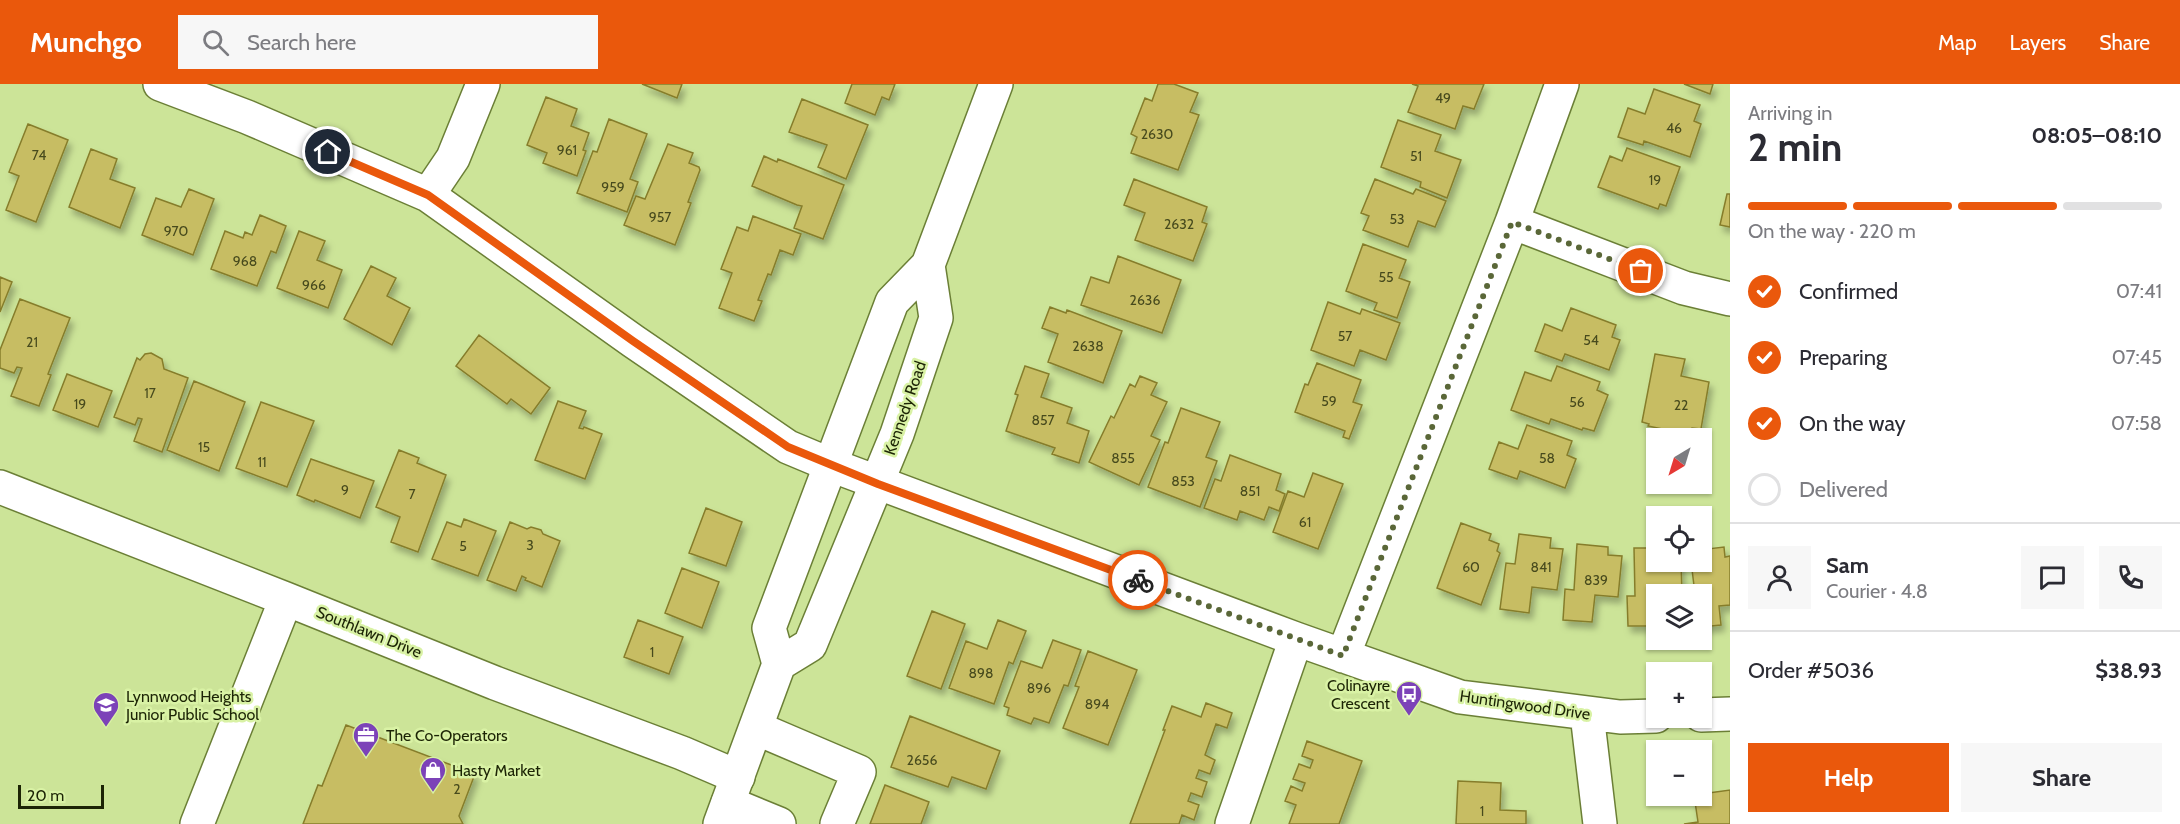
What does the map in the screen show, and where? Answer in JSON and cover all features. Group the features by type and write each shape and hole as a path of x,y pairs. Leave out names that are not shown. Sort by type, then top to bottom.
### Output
{"street":[{"name":"Huntingwood Drive","path":"160,84 247,117 428,195 633,341 788,447 878,484 1296,639 1460,697 1587,714 1646,716"},
{"path":"428,195 453,158 483,84"},
{"name":"Kennedy Road","path":"928,265 936,318 897,434 810,645 779,664 769,628 892,302 928,265 996,84"},
{"path":"1343,656 1512,222 1562,84"},
{"path":"1512,222 1684,288 1730,298"},
{"name":"Southlawn Drive","path":"0,487 286,598 495,683 682,753 729,801 779,824"},
{"path":"197,824 286,598"},
{"path":"1232,824 1296,639"},
{"path":"729,801 779,664"},
{"path":"1587,714 1600,824"},
{"path":"1712,715 1730,714"},
{"path":"756,728 859,772 837,824"}],"building":[{"path":"642,84 682,84 677,98"},
{"path":"852,84 895,84 889,100 882,97 875,115 845,103"},
{"path":"1158,84 1174,84 1198,93 1190,112 1199,115 1178,170 1131,153 1137,137 1131,134 1145,98 1152,101"},
{"path":"1412,84 1484,84 1474,109 1463,106 1455,129 1408,112 1418,86"},
{"path":"1684,84 1713,84 1710,94"},
{"path":"1654,89 1700,105 1694,121 1701,124 1690,157 1644,141 1643,145 1618,137 1628,108 1645,114"},
{"path":"546,97 577,109 571,126 589,133 583,150 586,151 577,176 543,163 547,153 527,145"},
{"path":"802,99 868,125 846,179 818,167 827,145 789,132"},
{"path":"609,119 647,134 630,179 638,182 627,212 577,193 593,151 597,152"},
{"path":"1398,120 1441,135 1435,151 1461,160 1447,198 1420,187 1421,182 1381,167"},
{"path":"28,124 68,140 36,222 6,210 19,176 9,172"},
{"path":"668,144 693,153 689,163 699,167 700,170 688,202 691,203 675,245 624,225 636,196 645,199"},
{"path":"1627,148 1680,167 1666,206 1660,204 1658,209 1598,187 1610,156 1622,161"},
{"path":"91,149 117,159 110,179 135,188 120,228 69,207"},
{"path":"764,156 777,162 778,159 844,185 823,239 794,228 802,206 752,186"},
{"path":"1134,179 1207,207 1202,222 1207,224 1193,261 1135,240 1145,213 1124,205"},
{"path":"1375,179 1413,194 1416,189 1446,201 1435,227 1418,221 1408,247 1363,230 1369,216 1361,213"},
{"path":"189,189 214,199 193,255 142,235 156,198 181,207"},
{"path":"1727,194 1730,194 1730,227 1720,225"},
{"path":"260,215 286,226 276,253 271,251 257,286 211,269 225,231 243,238 245,232 252,235"},
{"path":"753,216 801,234 793,255 780,250 771,275 768,274 758,300 762,301 754,321 719,308 732,273 721,269 737,227 748,231"},
{"path":"299,231 325,241 317,260 342,270 328,308 277,288"},
{"path":"1363,244 1406,260 1399,278 1410,282 1397,318 1374,310 1377,303 1346,291"},
{"path":"1118,256 1181,280 1162,333 1081,305 1091,277 1109,283"},
{"path":"371,266 396,278 387,296 410,308 392,345 344,319"},
{"path":"0,277 12,282 0,312"},
{"path":"20,299 70,318 48,374 51,375 39,406 11,396 22,368 17,367 14,373 0,368 0,350"},
{"path":"1328,302 1360,314 1362,309 1400,323 1386,360 1360,350 1354,366 1311,350"},
{"path":"1050,307 1066,313 1067,310 1122,331 1103,383 1048,362 1058,334 1042,328"},
{"path":"1571,308 1616,325 1612,337 1620,340 1609,370 1565,354 1562,361 1535,351 1545,324 1562,331"},
{"path":"479,335 550,388 531,414 511,399 507,404 456,366"},
{"path":"151,353 162,359 164,369 188,378 162,452 134,441 142,419 138,418 135,425 114,417 137,358 140,360 145,354"},
{"path":"1655,354 1685,359 1681,376 1709,382 1701,428 1658,428 1642,422"},
{"path":"1317,363 1361,380 1353,402 1362,405 1349,439 1343,437 1345,431 1295,412 1305,384 1308,385"},
{"path":"1025,366 1049,374 1041,397 1072,408 1067,423 1089,431 1079,463 1052,454 1055,448 1006,431"},
{"path":"1557,366 1600,382 1597,390 1608,395 1594,431 1583,428 1582,430 1551,419 1549,424 1511,410 1525,372 1551,381"},
{"path":"67,374 112,391 98,427 53,410"},
{"path":"1140,376 1157,383 1151,395 1167,402 1151,436 1160,440 1139,485 1089,462 1111,416 1114,418 1130,384 1135,387"},
{"path":"194,381 245,402 219,471 167,450"},
{"path":"558,401 586,411 579,428 584,427 602,434 585,479 535,460"},
{"path":"261,402 314,421 287,487 236,468"},
{"path":"1181,408 1220,422 1206,457 1217,461 1200,507 1148,487"},
{"path":"1527,425 1572,441 1567,455 1576,459 1565,488 1520,471 1517,479 1489,469 1499,442 1518,449"},
{"path":"399,450 419,458 417,463 446,475 418,552 391,542 400,517 376,507"},
{"path":"1230,455 1281,474 1276,490 1285,494 1279,511 1269,507 1264,520 1240,511 1237,520 1204,508 1215,479 1221,481"},
{"path":"311,459 374,481 360,518 297,495"},
{"path":"1313,473 1343,484 1318,549 1273,532 1288,491 1304,497"},
{"path":"706,508 742,522 726,566 689,553"},
{"path":"464,519 496,531 478,576 432,559 447,522 461,527"},
{"path":"510,522 527,529 531,527 541,530 543,534 560,541 542,587 525,580 526,578 522,576 516,591 487,580"},
{"path":"1461,523 1491,534 1489,540 1499,544 1497,551 1500,553 1481,605 1437,588"},
{"path":"1519,534 1551,538 1550,548 1563,549 1557,590 1532,587 1529,613 1500,609 1506,563 1515,564"},
{"path":"1577,544 1608,547 1608,555 1622,556 1618,597 1595,595 1592,622 1563,620 1565,589 1574,590"},
{"path":"1724,547 1725,557 1730,556 1730,605 1719,606 1721,625 1712,626 1712,584 1694,584 1692,572 1712,572 1712,548"},
{"path":"1634,548 1646,548 1646,572 1681,572 1682,584 1646,584 1646,626 1628,626 1627,596 1635,596"},
{"path":"682,568 719,582 702,628 665,613"},
{"path":"932,611 965,624 941,689 907,676"},
{"path":"638,620 683,637 669,674 624,657"},
{"path":"998,620 1026,631 1013,664 1009,662 994,704 949,688 966,641 987,649"},
{"path":"1053,640 1081,650 1068,686 1064,685 1049,723 1034,718 1031,724 1007,715 1009,708 1004,706 1021,661 1042,668"},
{"path":"1088,651 1137,670 1108,745 1063,728 1079,687 1075,686"},
{"path":"1206,703 1232,713 1227,728 1216,724 1205,755 1215,760 1210,774 1199,770 1196,778 1207,782 1202,797 1191,793 1188,801 1199,805 1194,820 1182,815 1179,824 1130,824 1172,706 1201,717"},
{"path":"910,716 1000,751 986,789 952,777 948,787 891,767"},
{"path":"346,725 475,774 459,816 463,824 303,824 318,785 322,786"},
{"path":"1307,741 1362,761 1339,824 1289,824 1296,805 1285,801 1291,786 1302,791 1305,783 1293,779 1299,764 1310,768 1313,760 1302,756"},
{"path":"1458,781 1501,783 1500,810 1526,811 1526,824 1456,824"},
{"path":"885,785 929,802 921,824 870,824"},
{"path":"1730,790 1730,824 1684,824 1698,822 1696,806 1712,806 1712,792"}],"way so far":[{"path":"1138,580 1343,656 1512,222 1641,271"}],"place":[{"name":"Colinayre Crescent","path":"1409,717"},
{"name":"Lynnwood Heights Junior Public School","path":"106,728"},
{"name":"The Co-Operators","path":"366,758"},
{"name":"Hasty Market","path":"433,793"}],"route":[{"path":"328,152 428,195 633,341 788,447 878,484 1138,580"}]}
